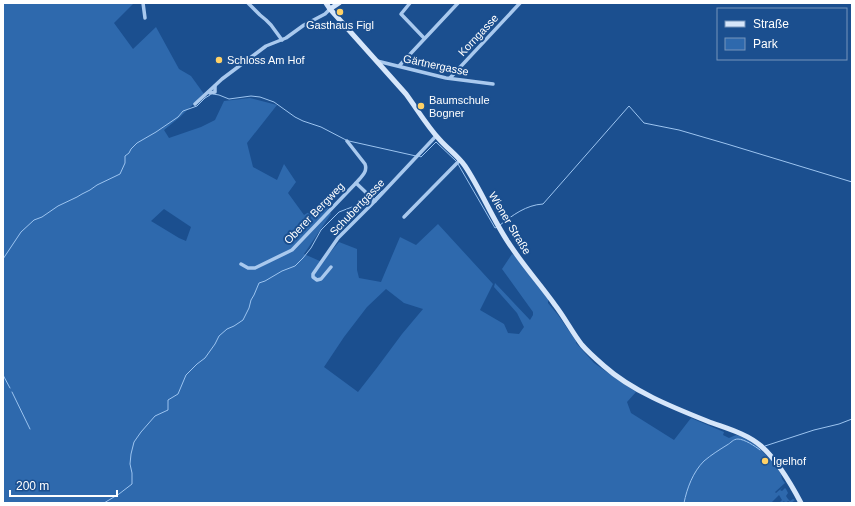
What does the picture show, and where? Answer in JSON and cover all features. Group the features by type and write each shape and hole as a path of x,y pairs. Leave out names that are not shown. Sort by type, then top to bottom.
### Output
{"main road":[{"name":"Wiener Straße","path":"326,3 406,94 417,108 424,122 469,174 513,250 555,304 582,344 598,361 622,381 665,404 735,431 760,446 778,466 794,489 801,503"},
{"path":"330,9 339,3"}],"street":[{"path":"143,3 145,18"},
{"path":"248,3 271,25 282,40"},
{"path":"410,3 400,14 424,38"},
{"path":"399,66 458,3"},
{"name":"Korngasse","path":"450,78 520,3"},
{"path":"196,104 215,86 266,46 282,40 330,9"},
{"name":"Gärtnergasse","path":"376,60 450,78 493,84"},
{"name":"Schubertgasse","path":"331,267 321,279 317,280 313,277 313,274 338,238 436,136"},
{"name":"Oberer Bergweg","path":"241,264 248,268 255,268 292,250 356,183 366,171 366,167 347,141"},
{"path":"404,217 458,162"},
{"path":"356,183 374,200"}],"green space":[{"path":"3,3 134,3 114,23 133,49 156,27 179,69 191,76 204,94 164,130 169,138 201,127 215,120 224,101 250,98 277,105 247,143 253,167 277,180 284,164 296,182 288,193 304,215 325,202 331,214 304,254 322,262 339,242 357,249 357,270 359,278 381,282 400,237 416,245 438,224 493,284 480,310 504,324 508,333 519,334 524,327 517,313 494,287 495,283 530,320 533,312 502,269 512,254 548,299 548,303 558,315 576,343 594,363 636,392 627,402 631,413 674,440 691,418 724,432 723,435 729,438 736,435 740,436 756,445 770,459 781,474 785,483 775,492 776,493 783,487 780,490 782,491 785,488 786,489 788,493 786,496 788,499 790,501 793,499 795,500 791,503 788,501 788,503 785,503 784,501 782,503 780,502 782,500 779,495 771,503 3,503","holes":["164,209 191,227 186,241 151,221","386,289 404,303 423,309 358,392 324,367 344,337 367,307"]}],"waterway":[{"path":"213,94 229,99 251,96 260,97 274,102 295,117 321,127 346,140"},
{"path":"3,259 21,232 34,220 120,174 125,163 125,156 137,143 178,117 183,111 197,106 210,95"},
{"path":"500,225 525,208 543,204 629,106 644,123 679,130 852,182"},
{"path":"349,141 416,156"},
{"path":"419,156 421,157 436,142 456,161"},
{"path":"458,164 495,228 497,227"},
{"path":"375,198 382,191"},
{"path":"104,503 132,484 130,464 134,442 155,416 168,410 168,400 178,394 186,375 205,358 219,336 227,329 243,320 259,283 295,266 311,248 321,230 339,212 352,207 362,207 373,201"},
{"path":"3,375 10,388"},
{"path":"12,392 30,429"},
{"path":"765,446 852,419"},
{"path":"684,503 689,486 700,465 733,440 740,439 746,441 760,450"}],"place":[{"name":"Gasthaus Figl","path":"340,12"},
{"name":"Schloss Am Hof","path":"219,60"},
{"name":"Baumschule Bogner","path":"421,106"},
{"name":"Igelhof","path":"765,461"}]}
